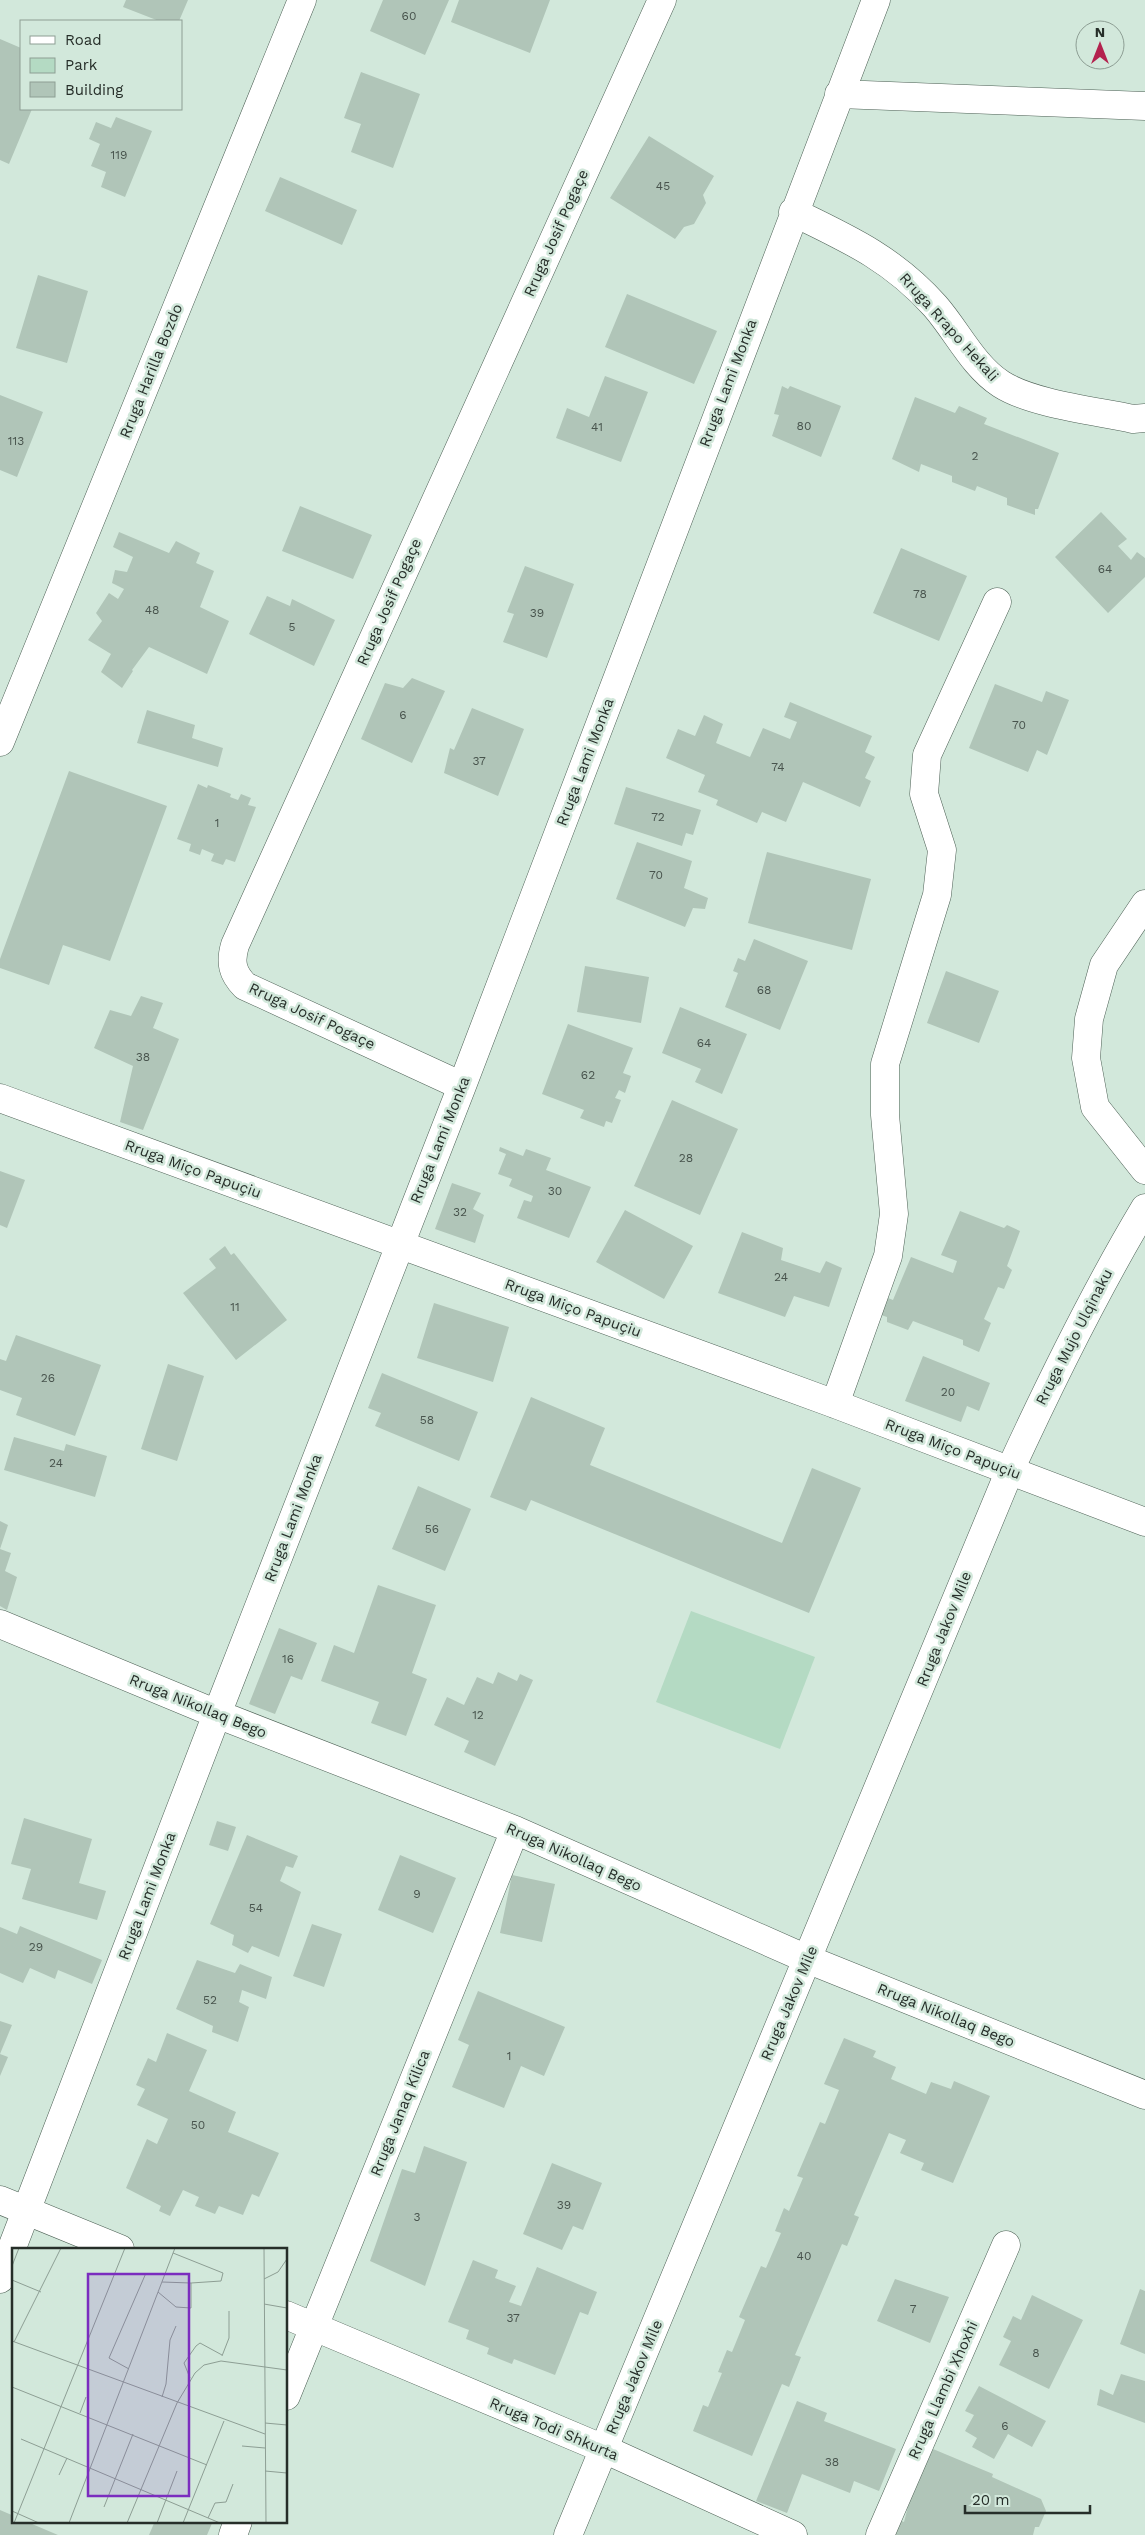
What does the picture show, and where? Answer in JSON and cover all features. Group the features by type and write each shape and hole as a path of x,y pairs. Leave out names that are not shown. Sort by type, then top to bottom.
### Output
{"street":[{"name":"Rruga Harilla Bozdo","path":"0,742 302,0"},
{"name":"Rruga Josif Pogaçe","path":"462,1086 245,986 235,976 231,960 243,926 662,0"},
{"name":"Rruga Lami Monka","path":"0,2279 217,1714 462,1086 793,212 876,0"},
{"path":"840,94 1145,106"},
{"name":"Rruga Rrapo Hekali","path":"793,212 864,247 898,270 934,306 984,370 1002,385 1047,401 1134,419 1145,418"},
{"path":"835,1404 888,1256 894,1214 885,1114 885,1064 938,895 942,850 924,794 927,754 997,602"},
{"path":"1145,904 1104,965 1089,1019 1086,1058 1095,1107 1145,1170"},
{"name":"Rruga Miço Papuçiu","path":"0,1098 835,1404 1145,1522"},
{"name":"Rruga Mujo Ulqinaku","path":"1010,1470 1063,1356 1112,1262 1145,1208"},
{"name":"Rruga Jakov Mile","path":"568,2535 1010,1470"},
{"name":"Rruga Nikollaq Bego","path":"0,1624 217,1714 515,1830 807,1959 1145,2095"},
{"name":"Rruga Janaq Kilica","path":"288,2391 515,1830"},
{"path":"0,2200 118,2248"},
{"name":"Rruga Llambi Xhoxhi","path":"880,2535 1006,2245"},
{"name":"Rruga Todi Shkurta","path":"288,2316 604,2449 793,2535"},
{"path":"233,2535 238,2522"}],"green space":[{"path":"691,1611 815,1657 780,1749 656,1702"}],"building":[{"path":"126,0 188,0 179,20 156,20 123,7"},
{"path":"383,0 449,0 425,55 370,31"},
{"path":"459,0 550,0 530,53 451,22"},
{"path":"0,39 20,48 20,110 32,110 9,164 0,160"},
{"path":"361,72 420,94 393,168 351,152 361,124 344,118"},
{"path":"116,117 152,131 125,197 101,187 106,172 91,166 100,144 89,139 96,122 111,128"},
{"path":"649,136 714,176 703,195 706,203 694,224 684,227 675,239 610,198"},
{"path":"280,177 357,210 342,245 265,211"},
{"path":"38,275 88,291 67,363 16,348"},
{"path":"627,294 717,331 694,384 605,347"},
{"path":"605,376 648,392 621,462 556,438 567,408 589,417"},
{"path":"782,386 788,389 790,386 841,406 821,457 772,436 779,415 774,414"},
{"path":"0,395 43,412 17,477 0,470"},
{"path":"915,397 955,413 959,406 987,418 984,424 1059,453 1038,509 1035,509 1035,515 1007,505 1007,498 977,486 975,491 952,482 952,476 921,464 919,472 892,459"},
{"path":"300,506 372,535 353,579 282,551"},
{"path":"1101,512 1127,539 1118,546 1131,560 1137,552 1145,558 1145,577 1108,613 1055,557"},
{"path":"119,532 169,553 176,541 200,553 196,563 214,571 200,607 229,621 207,674 149,647 132,670 122,688 101,672 111,654 88,640 102,621 96,613 109,593 118,599 124,589 112,583 115,570 127,572 133,557 113,547"},
{"path":"901,548 967,576 939,641 873,613"},
{"path":"525,566 574,584 547,658 503,642 514,614 507,612"},
{"path":"267,596 290,606 292,599 335,620 314,666 249,634"},
{"path":"412,678 445,691 412,763 361,739 385,683 403,688"},
{"path":"995,684 1042,702 1046,691 1069,700 1047,755 1037,750 1028,772 969,748"},
{"path":"790,702 872,736 865,752 875,757 865,778 871,781 860,807 803,782 786,822 762,812 757,823 716,805 718,800 698,792 705,775 666,758 678,729 695,736 704,715 723,724 716,743 750,757 763,728 790,739 797,722 784,717"},
{"path":"472,708 524,729 498,796 444,773 450,748 454,750"},
{"path":"147,710 195,725 192,738 223,748 218,767 137,743"},
{"path":"69,771 167,806 110,961 63,945 49,985 0,968 0,959"},
{"path":"198,784 207,788 208,785 231,794 230,797 238,800 241,794 251,798 248,805 256,807 235,862 226,859 223,865 211,861 214,854 202,849 200,855 189,851 191,844 177,839"},
{"path":"626,787 701,810 693,835 686,833 682,846 614,824"},
{"path":"637,842 692,861 684,888 708,898 705,909 693,908 685,927 616,899"},
{"path":"767,852 871,879 852,950 748,923"},
{"path":"754,939 808,961 780,1030 725,1007 738,973 733,971 738,958 745,961"},
{"path":"585,966 649,977 641,1023 577,1012"},
{"path":"946,971 999,991 979,1043 927,1023"},
{"path":"141,996 163,1003 153,1028 179,1039 143,1130 120,1122 133,1066 94,1048 110,1010 131,1016"},
{"path":"680,1007 747,1034 722,1094 695,1082 701,1069 662,1053"},
{"path":"568,1024 633,1048 623,1073 631,1076 625,1093 619,1090 615,1098 621,1100 612,1123 606,1121 604,1127 580,1118 584,1110 542,1094"},
{"path":"672,1100 738,1129 700,1215 634,1186"},
{"path":"500,1147 523,1156 526,1149 551,1158 546,1170 591,1187 569,1238 517,1218 524,1200 531,1202 533,1196 509,1186 512,1179 498,1174 506,1154 499,1151"},
{"path":"0,1171 25,1180 7,1228 0,1225"},
{"path":"452,1183 481,1193 473,1209 484,1215 475,1243 435,1229"},
{"path":"625,1210 693,1246 664,1299 596,1262"},
{"path":"960,1211 1004,1228 1007,1225 1020,1231 1007,1266 1012,1270 1004,1289 998,1287 984,1319 991,1323 979,1352 963,1345 963,1340 913,1321 908,1330 887,1322 887,1317 881,1315 888,1298 893,1300 911,1257 953,1273 957,1261 941,1255"},
{"path":"742,1232 783,1248 781,1260 820,1273 826,1261 842,1268 829,1307 794,1296 785,1317 718,1293"},
{"path":"225,1246 231,1255 234,1253 287,1320 236,1360 183,1293 216,1268 209,1259"},
{"path":"434,1303 509,1327 493,1382 417,1358"},
{"path":"16,1335 101,1365 75,1436 16,1415 22,1398 0,1390 0,1359 6,1361"},
{"path":"923,1356 990,1383 979,1411 967,1406 961,1422 905,1401"},
{"path":"168,1364 204,1376 177,1461 141,1449"},
{"path":"382,1373 478,1412 459,1461 375,1426 381,1413 368,1408"},
{"path":"531,1397 605,1428 590,1465 782,1543 812,1468 861,1488 809,1613 531,1500 526,1511 490,1497"},
{"path":"14,1437 64,1451 66,1444 107,1456 95,1497 4,1470"},
{"path":"418,1486 471,1509 445,1571 392,1549"},
{"path":"0,1521 8,1525 0,1549"},
{"path":"0,1549 11,1553 5,1571 17,1577 7,1610 0,1606"},
{"path":"378,1585 436,1605 412,1673 427,1679 406,1736 371,1723 379,1702 321,1681 334,1645 354,1653"},
{"path":"279,1628 317,1643 302,1680 291,1676 275,1714 249,1704"},
{"path":"498,1672 517,1681 520,1674 533,1680 495,1766 464,1752 469,1741 434,1725 447,1697 464,1705 477,1677 493,1684"},
{"path":"24,1818 92,1839 79,1883 106,1891 97,1920 22,1899 31,1869 11,1864"},
{"path":"217,1821 236,1827 228,1851 209,1845"},
{"path":"247,1835 298,1856 293,1868 286,1866 280,1881 301,1892 279,1957 252,1946 248,1953 232,1945 234,1935 210,1924"},
{"path":"400,1855 456,1878 433,1933 378,1910"},
{"path":"512,1875 555,1884 542,1942 500,1933"},
{"path":"312,1924 342,1934 324,1987 293,1976"},
{"path":"20,1926 102,1960 92,1984 58,1970 55,1979 30,1968 23,1983 0,1973 0,1927 17,1934"},
{"path":"197,1960 235,1973 240,1964 272,1977 266,1999 242,1990 239,2002 249,2007 238,2042 212,2032 213,2026 176,2009"},
{"path":"478,1991 565,2027 544,2076 521,2066 504,2108 452,2087 469,2045 458,2040"},
{"path":"0,2021 12,2025 0,2054"},
{"path":"167,2033 207,2050 189,2091 236,2112 228,2132 279,2153 259,2197 252,2194 243,2215 219,2206 215,2214 195,2206 199,2197 183,2190 170,2216 159,2211 161,2206 126,2188 147,2139 157,2144 168,2119 137,2105 145,2089 136,2085 148,2058 156,2062"},
{"path":"844,2038 876,2051 873,2057 896,2067 891,2079 926,2094 931,2082 951,2089 954,2081 990,2096 953,2183 921,2170 924,2163 900,2153 906,2140 889,2133 854,2215 859,2217 847,2246 842,2244 795,2355 801,2357 789,2387 782,2384 752,2456 693,2431 703,2405 708,2407 722,2373 718,2372 727,2350 732,2352 745,2320 739,2317 761,2266 766,2268 781,2233 775,2231 784,2208 789,2211 803,2178 797,2176 820,2122 825,2124 839,2090 824,2084"},
{"path":"0,2054 8,2057 0,2076"},
{"path":"424,2146 467,2162 425,2286 370,2261 402,2169 415,2173"},
{"path":"552,2163 602,2183 583,2230 573,2226 562,2250 523,2234"},
{"path":"473,2260 498,2270 495,2278 516,2286 509,2302 521,2306 537,2267 597,2292 588,2315 580,2312 555,2375 514,2359 512,2364 487,2354 489,2348 466,2339 469,2330 448,2322"},
{"path":"895,2279 949,2297 930,2343 877,2321"},
{"path":"1140,2289 1145,2291 1145,2354 1120,2344"},
{"path":"1032,2295 1083,2320 1049,2389 999,2365 1011,2341 1003,2337 1013,2316 1021,2320"},
{"path":"1121,2374 1145,2381 1145,2423 1097,2405 1100,2389 1113,2395"},
{"path":"979,2386 1046,2421 1032,2447 1008,2434 994,2459 972,2447 977,2438 965,2431 974,2415 965,2411"},
{"path":"797,2401 827,2413 824,2421 896,2449 879,2491 854,2481 850,2493 802,2474 787,2513 756,2501"},
{"path":"933,2449 993,2474 992,2477 1041,2499 1046,2511 1039,2527 1035,2527 1033,2535 888,2535 896,2519 904,2522 911,2495"},
{"path":"0,2510 12,2515 12,2522 27,2522 58,2535 0,2535"},
{"path":"155,2522 213,2522 207,2535 149,2535"}]}
